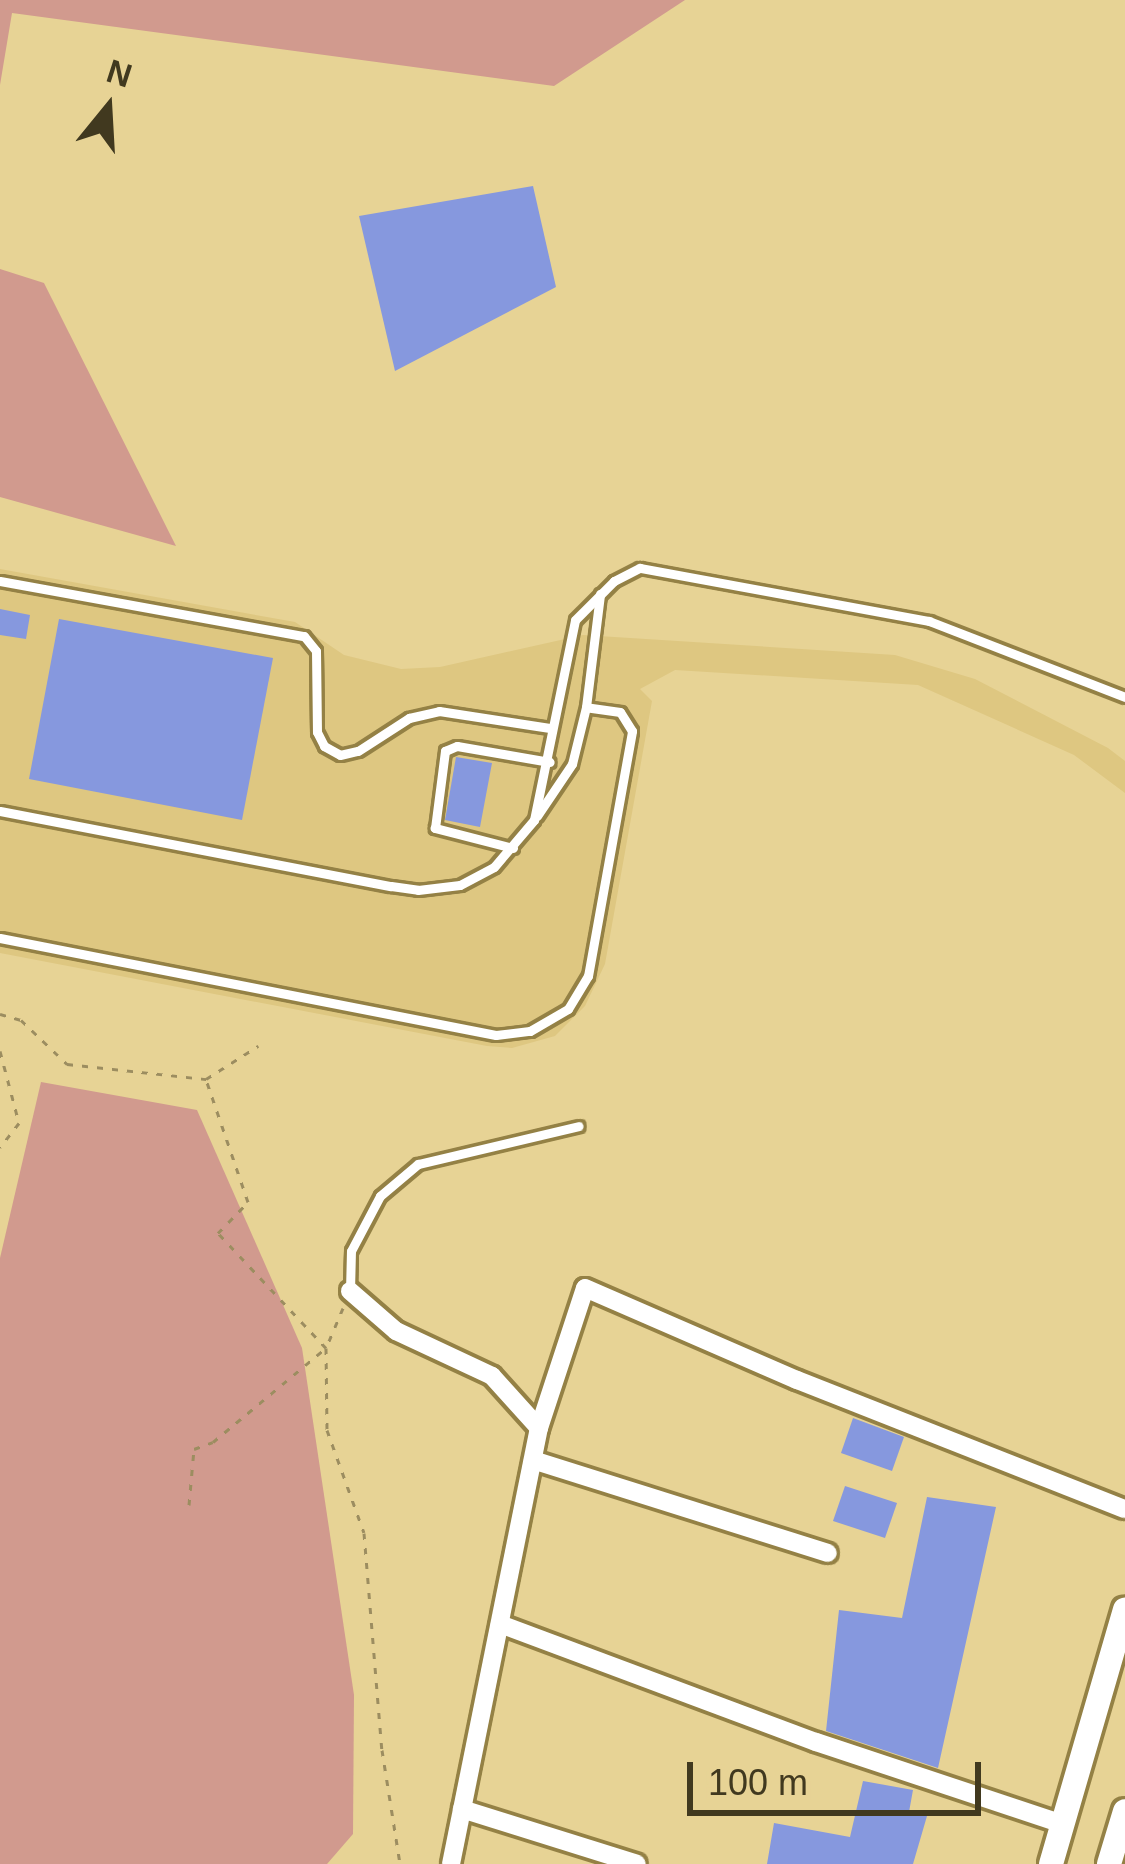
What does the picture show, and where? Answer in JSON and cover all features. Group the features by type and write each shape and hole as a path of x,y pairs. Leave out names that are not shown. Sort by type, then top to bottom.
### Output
{"street":[{"path":"451,1864 539,1428 585,1288 797,1380 1125,1509"},
{"path":"350,1291 396,1330 492,1376 539,1428"},
{"path":"533,1460 828,1553"},
{"path":"1051,1864 1125,1610"},
{"path":"500,1624 816,1742 1063,1824"},
{"path":"462,1809 637,1864"},
{"path":"1109,1864 1125,1811"}],"lane":[{"path":"534,820 550,763 550,728 571,630 601,592 625,573 658,569 929,621 1125,697"},
{"path":"0,581 304,636 316,651 316,732 324,746 340,755 351,754 409,718 439,711 550,728"},
{"path":"0,811 418,890 479,878 514,848 567,775 586,706 601,592"},
{"path":"0,938 496,1035 530,1031 568,1009 588,976 628,754 632,730 626,715 586,706"},
{"path":"514,848 435,828 445,752 457,746 550,763"},
{"path":"350,1291 351,1251 370,1214 380,1196 418,1164 579,1126"}],"path":[{"path":"0,1014 21,1020 67,1064 206,1079 258,1046"},
{"path":"0,1051 19,1123 0,1148"},
{"path":"206,1079 248,1202 218,1233 326,1348"},
{"path":"350,1291 326,1348 327,1430 364,1534 375,1686 400,1864"},
{"path":"189,1505 194,1449 213,1442 326,1348"}],"shaded area":[{"path":"0,0 685,0 554,86 12,13 0,85"},
{"path":"0,269 44,283 176,546 0,497"},
{"path":"0,569 295,622 344,655 401,669 440,667 583,635 895,655 975,679 1108,748 1125,761 1125,793 1074,755 918,685 675,670 640,689 652,701 605,964 585,1006 555,1036 512,1048 487,1046 0,953"},
{"path":"41,1082 197,1110 302,1348 354,1695 353,1834 327,1864 0,1864 0,1258"}],"building":[{"path":"533,186 556,287 395,371 359,216"},
{"path":"0,609 30,615 26,639 0,635"},
{"path":"59,619 273,658 242,820 29,779"},
{"path":"456,757 492,763 480,827 445,820"},
{"path":"853,1418 904,1437 892,1471 841,1453"},
{"path":"845,1486 897,1503 885,1538 833,1521"},
{"path":"927,1497 996,1507 938,1768 826,1731 839,1610 902,1618"},
{"path":"863,1781 913,1790 909,1812 927,1816 913,1864 767,1864 774,1823 850,1837"}]}
